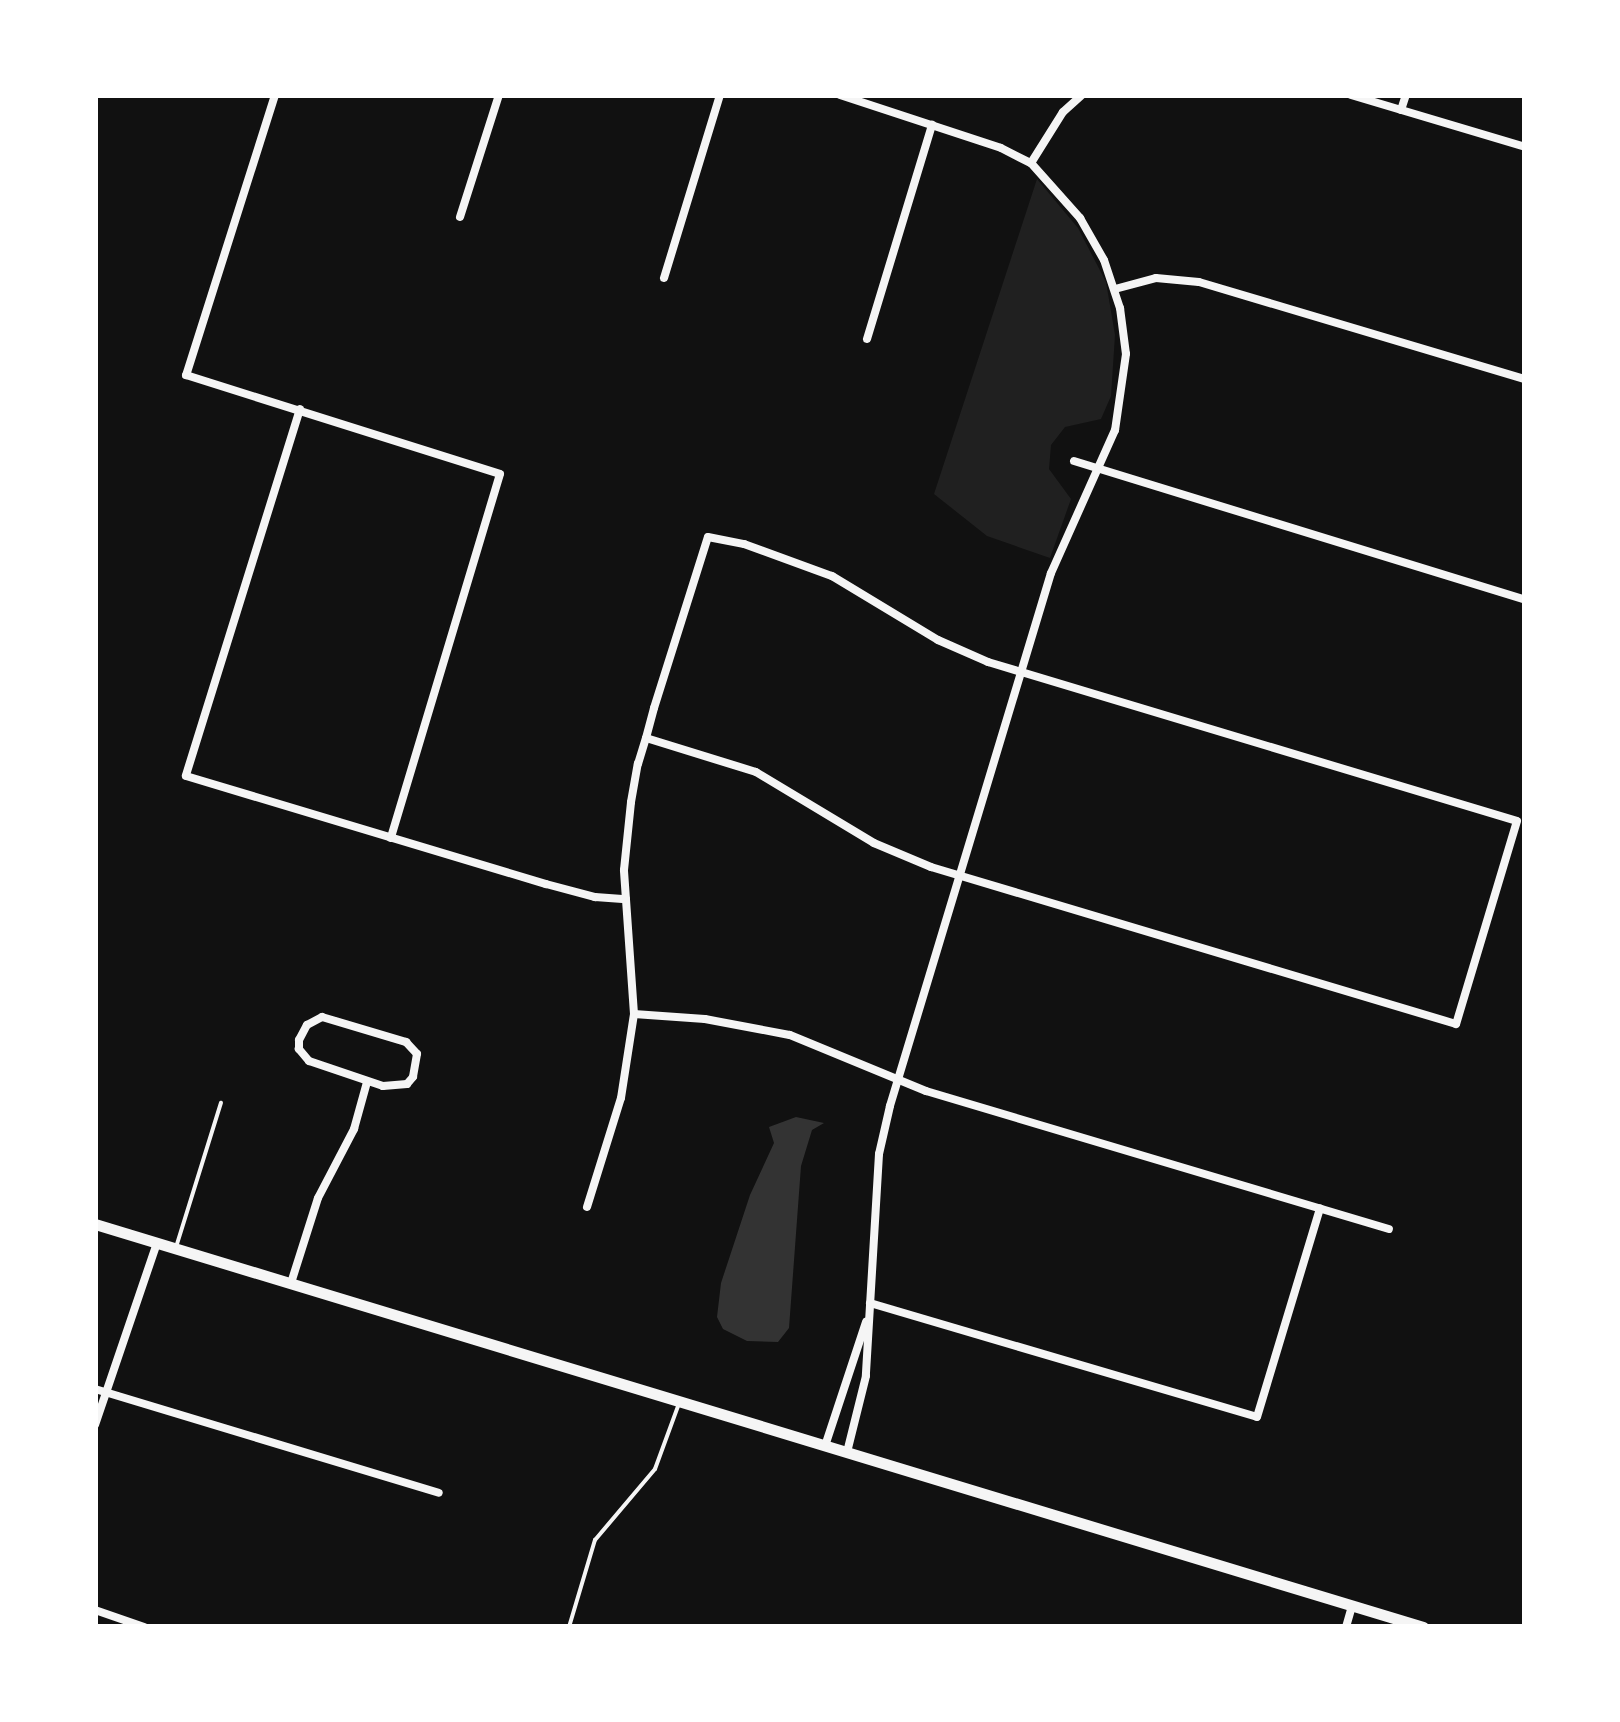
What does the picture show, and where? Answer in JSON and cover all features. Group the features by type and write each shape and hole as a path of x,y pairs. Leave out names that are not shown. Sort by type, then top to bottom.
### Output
{"main road":[{"path":"95,1224 1424,1627"}],"street":[{"path":"275,95 186,375 500,474 390,838"},
{"path":"460,218 499,95"},
{"path":"664,278 720,95"},
{"path":"840,95 1001,148 1031,163 1080,218 1115,289 1124,328 1125,377 1115,430 1059,551 897,1081 879,1154 866,1376 847,1452"},
{"path":"1031,163 1064,112 1082,95"},
{"path":"1351,95 1525,147"},
{"path":"1402,110 1406,95"},
{"path":"867,340 932,125"},
{"path":"1115,289 1156,278 1199,282 1525,380"},
{"path":"300,409 186,776 577,893 626,899"},
{"path":"1074,461 1525,600"},
{"path":"587,1207 621,1098 634,1014 626,834 646,738 708,537 744,544 832,576 938,640 1020,672 1516,821 1456,1024 959,875 874,843 756,772 646,738"},
{"path":"634,1014 705,1019 790,1035 897,1081 1389,1229"},
{"path":"322,1017 332,1018 398,1038 414,1048 418,1062 407,1084 383,1086 368,1082 302,1056 299,1040 307,1025 322,1017"},
{"path":"291,1284 318,1198 354,1129 368,1082"},
{"path":"870,1308 1257,1417 1320,1208"},
{"path":"95,1425 158,1243"},
{"path":"826,1446 870,1308"},
{"path":"95,1389 440,1493"},
{"path":"1346,1627 1352,1606"},
{"path":"95,1610 144,1627"}],"lane":[{"path":"176,1249 221,1102"},
{"path":"569,1627 595,1540 655,1469 680,1402"}],"shaded area":[{"path":"1037,179 1078,228 1106,282 1115,335 1111,396 1101,419 1065,427 1051,445 1049,469 1071,499 1050,558 987,536 934,494"},
{"path":"796,1117 824,1123 812,1130 801,1166 789,1328 778,1342 747,1341 723,1329 717,1317 721,1283 750,1195 774,1143 769,1127"}]}
